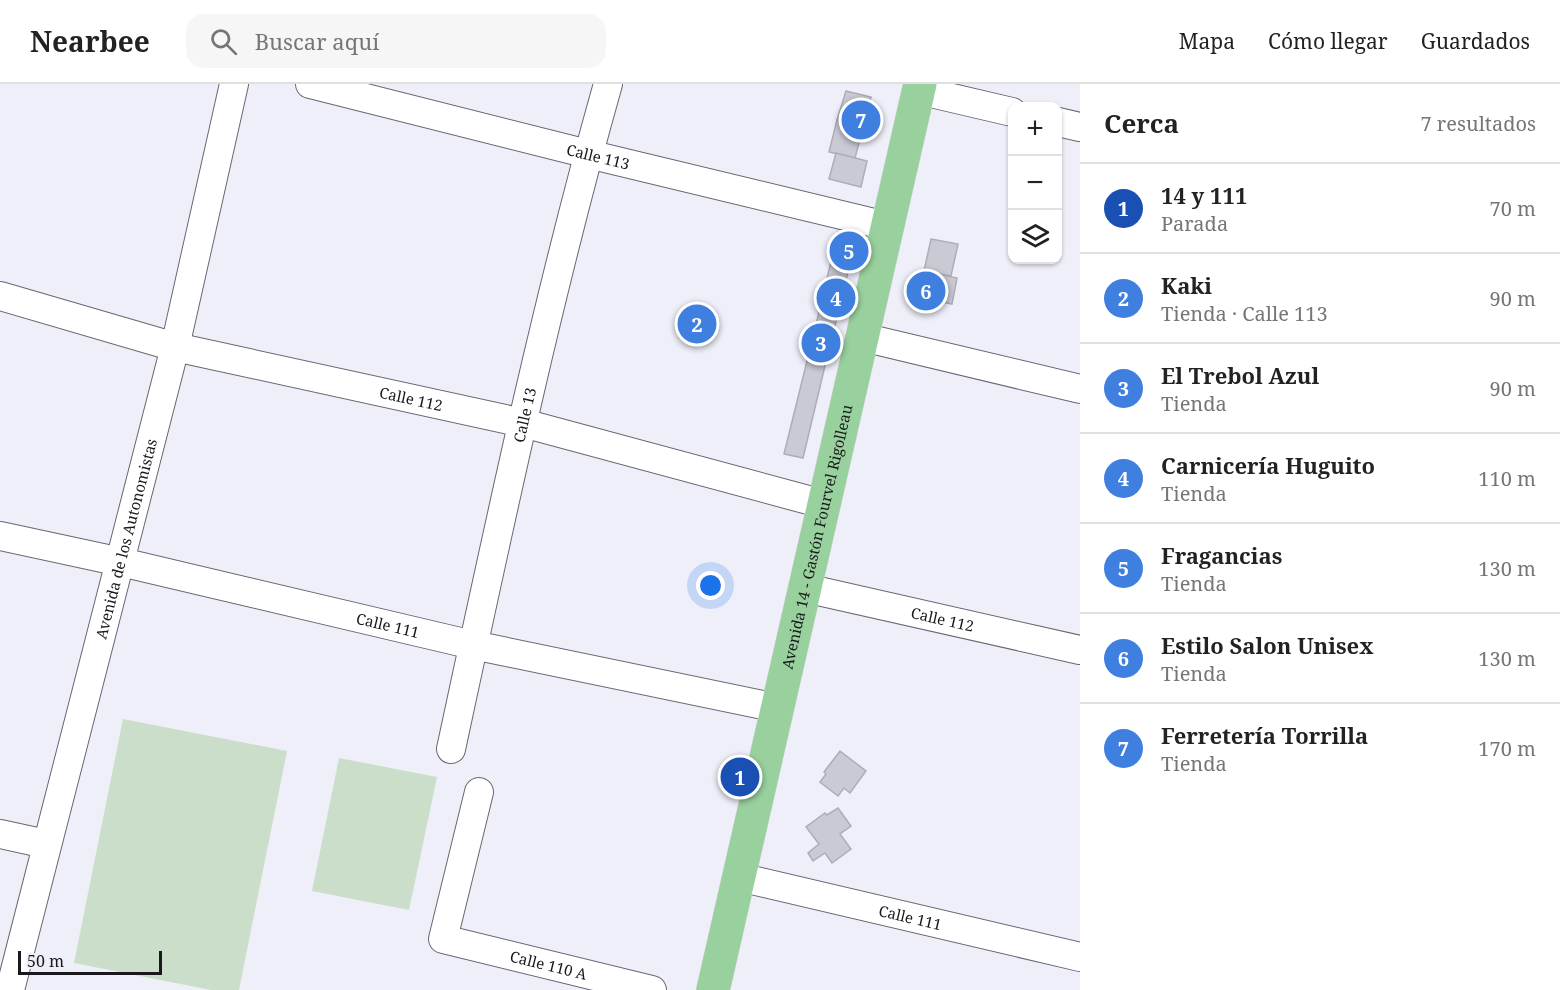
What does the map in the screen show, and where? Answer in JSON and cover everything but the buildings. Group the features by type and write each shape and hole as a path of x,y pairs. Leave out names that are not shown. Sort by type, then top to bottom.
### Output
{"main road":[{"name":"Avenida 14 - Gastón Fourvel Rigolleau","path":"713,990 919,87"}],"street":[{"name":"Avenida de los Autonomistas","path":"10,990 175,347 234,84"},
{"name":"Calle 113","path":"310,84 887,226"},
{"name":"Calle 13","path":"451,749 522,423 588,154 608,84"},
{"path":"919,87 1008,111"},
{"path":"1062,123 1080,127"},
{"name":"Calle 112","path":"0,296 175,347 522,423 823,504"},
{"path":"862,337 1080,389"},
{"name":"Calle 111","path":"0,536 121,562 473,645 777,708"},
{"name":"Calle 112","path":"805,588 1080,650"},
{"name":"Calle 110 A","path":"479,792 444,939 652,990"},
{"path":"0,834 46,844"},
{"name":"Calle 111","path":"739,877 1080,957"}],"green space":[{"path":"123,719 287,751 239,990 211,990 74,963"},
{"path":"339,758 437,777 409,910 312,891"}],"place":[{"name":"Ferretería Torrilla","path":"861,120"},
{"name":"Fragancias","path":"849,251"},
{"name":"Estilo Salon Unisex","path":"926,291"},
{"name":"Carnicería Huguito","path":"836,298"},
{"name":"Kaki","path":"697,324"},
{"name":"El Trebol Azul","path":"821,343"},
{"name":"14 y 111","path":"740,777"}]}
